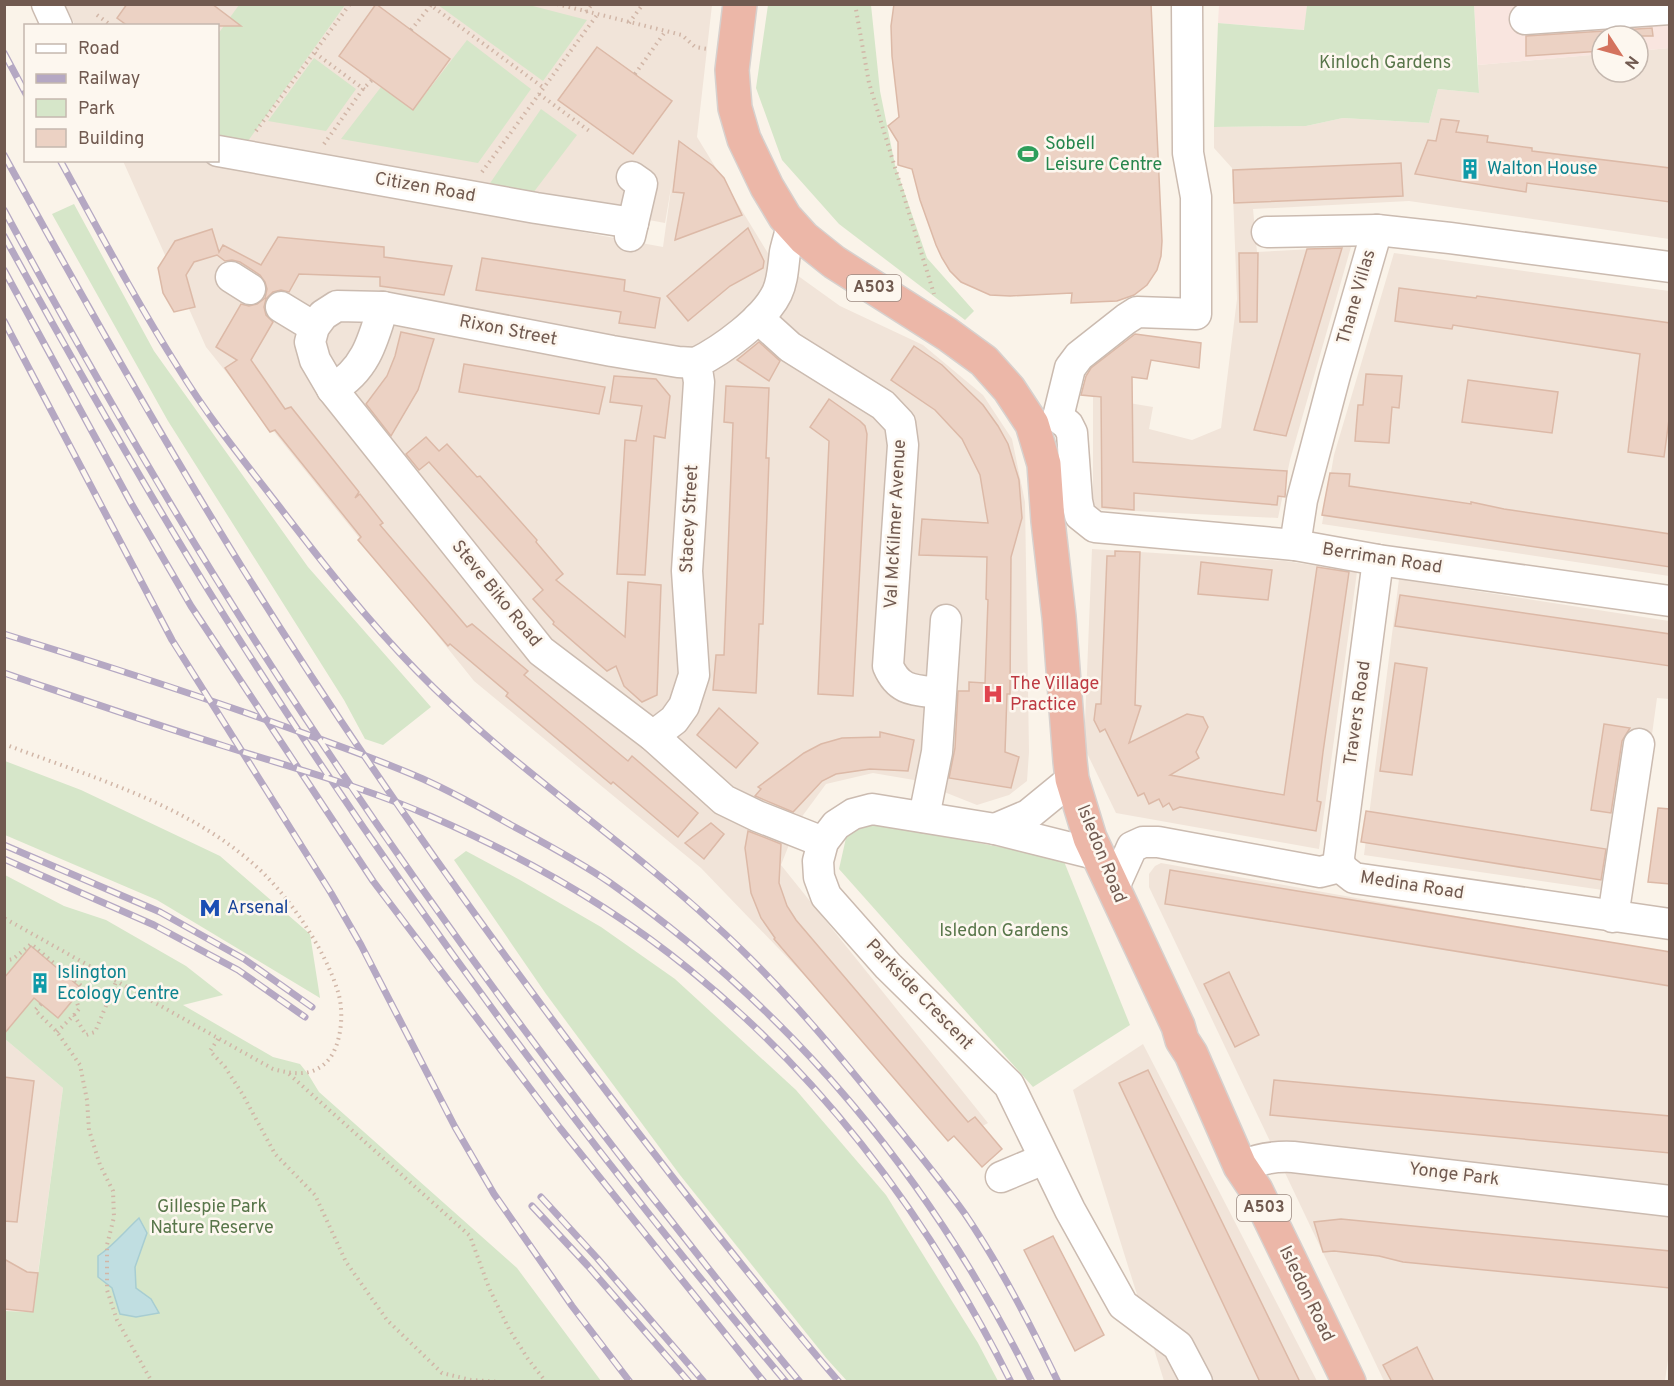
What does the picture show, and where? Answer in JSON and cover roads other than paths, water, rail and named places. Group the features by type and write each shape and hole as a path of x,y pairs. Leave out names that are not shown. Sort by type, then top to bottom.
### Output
{"highway":[{"name":"Isledon Road","path":"740,4 732,70 735,108 744,139 767,187 792,225 834,262 947,334 984,361 1009,389 1045,420 1044,464 1072,779 1083,819 1133,933 1178,1026 1182,1040 1191,1054 1223,1123 1240,1166 1256,1190 1349,1382"}],"street":[{"path":"47,4 56,24"},
{"path":"1045,420 1070,368 1079,356 1126,319 1137,312 1196,314 1196,197 1188,153 1187,4"},
{"path":"1525,19 1670,9"},
{"name":"Citizen Road","path":"228,153 465,195 632,230 642,184 632,177"},
{"path":"696,363 713,354 758,318 776,294 784,272 785,254 792,225"},
{"path":"1267,232 1377,230"},
{"name":"Thane Villas","path":"1295,545 1302,500 1377,230 1670,267"},
{"name":"Rixon Street","path":"318,321 337,306 383,308 612,351 696,363"},
{"path":"281,307 318,321"},
{"path":"332,389 356,371 368,354 383,308"},
{"name":"Val McKilmer Avenue","path":"758,318 789,347 883,405 900,423 903,445 888,666 892,676 900,685 912,690 940,693"},
{"name":"Steve Biko Road","path":"318,321 310,342 315,360 332,389 542,651 653,736 724,800 757,816 823,842"},
{"name":"Stacey Street","path":"653,736 674,720 684,706 694,675 687,571 699,382 696,363"},
{"name":"Berriman Road","path":"1045,420 1068,425 1072,433 1080,515 1095,527 1295,545 1378,560 1670,601"},
{"name":"Travers Road","path":"1340,867 1339,857 1378,560"},
{"path":"924,817 937,752 946,620"},
{"path":"1613,917 1639,744"},
{"path":"995,830 1028,814 1072,779"},
{"path":"823,842 836,825 853,814 872,809 995,830 1099,855"},
{"name":"Parkside Crescent","path":"823,842 818,861 819,877 826,896 888,966 1010,1085 1044,1159 1123,1305 1178,1346 1197,1382"},
{"name":"Medina Road","path":"1114,887 1132,847 1143,842 1320,872 1340,867 1354,878 1670,924"},
{"name":"Yonge Park","path":"1240,1166 1278,1156 1293,1157 1670,1201"},
{"path":"1001,1177 1044,1159"}],"water":[{"path":"139,1218 147,1233 135,1267 136,1288 151,1299 159,1313 136,1317 120,1314 112,1288 98,1277 98,1256"}],"railway":[{"path":"4,53 24,90"},
{"path":"4,155 181,467 286,637 375,771 467,903 610,1096 722,1240 839,1382"},
{"path":"61,162 133,292 190,387 239,455 345,590 398,651 451,704 487,737 677,891 736,944 798,1009 899,1129 965,1214 991,1254 1058,1382"},
{"path":"4,210 112,404 187,532 347,781 475,962 563,1081 762,1337 800,1382"},
{"path":"4,236 183,549 343,798 484,998 557,1096 708,1288 786,1382"},
{"path":"4,270 131,503 191,606 373,881 560,1128 764,1382"},
{"path":"4,321 172,640 331,893 361,945 455,1127 494,1194 572,1306 630,1382"},
{"path":"4,634 207,700 405,771 479,807 561,852 609,882 676,933 739,987 798,1044 852,1105 903,1169 949,1236 992,1307 1032,1382"},
{"path":"4,673 354,787 405,806 464,831 532,865 629,925 690,970 740,1013 831,1107 911,1211 980,1323 1011,1382"},
{"path":"4,845 160,912 244,959 312,1007"},
{"path":"4,859 154,925 238,970 305,1017"},
{"path":"541,1197 704,1382"},
{"path":"532,1206 588,1266 689,1382"}],"place":[{"name":"Sobell Leisure Centre","path":"1028,154"},
{"name":"Walton House","path":"1470,169"},
{"name":"The Village Practice","path":"993,694"},
{"name":"Arsenal","path":"210,908"},
{"name":"Islington Ecology Centre","path":"40,983"}],"park label":[{"name":"Kinloch Gardens","path":"1385,63"},
{"name":"Isledon Gardens","path":"1004,931"},
{"name":"Gillespie Park Nature Reserve","path":"212,1217"}]}
